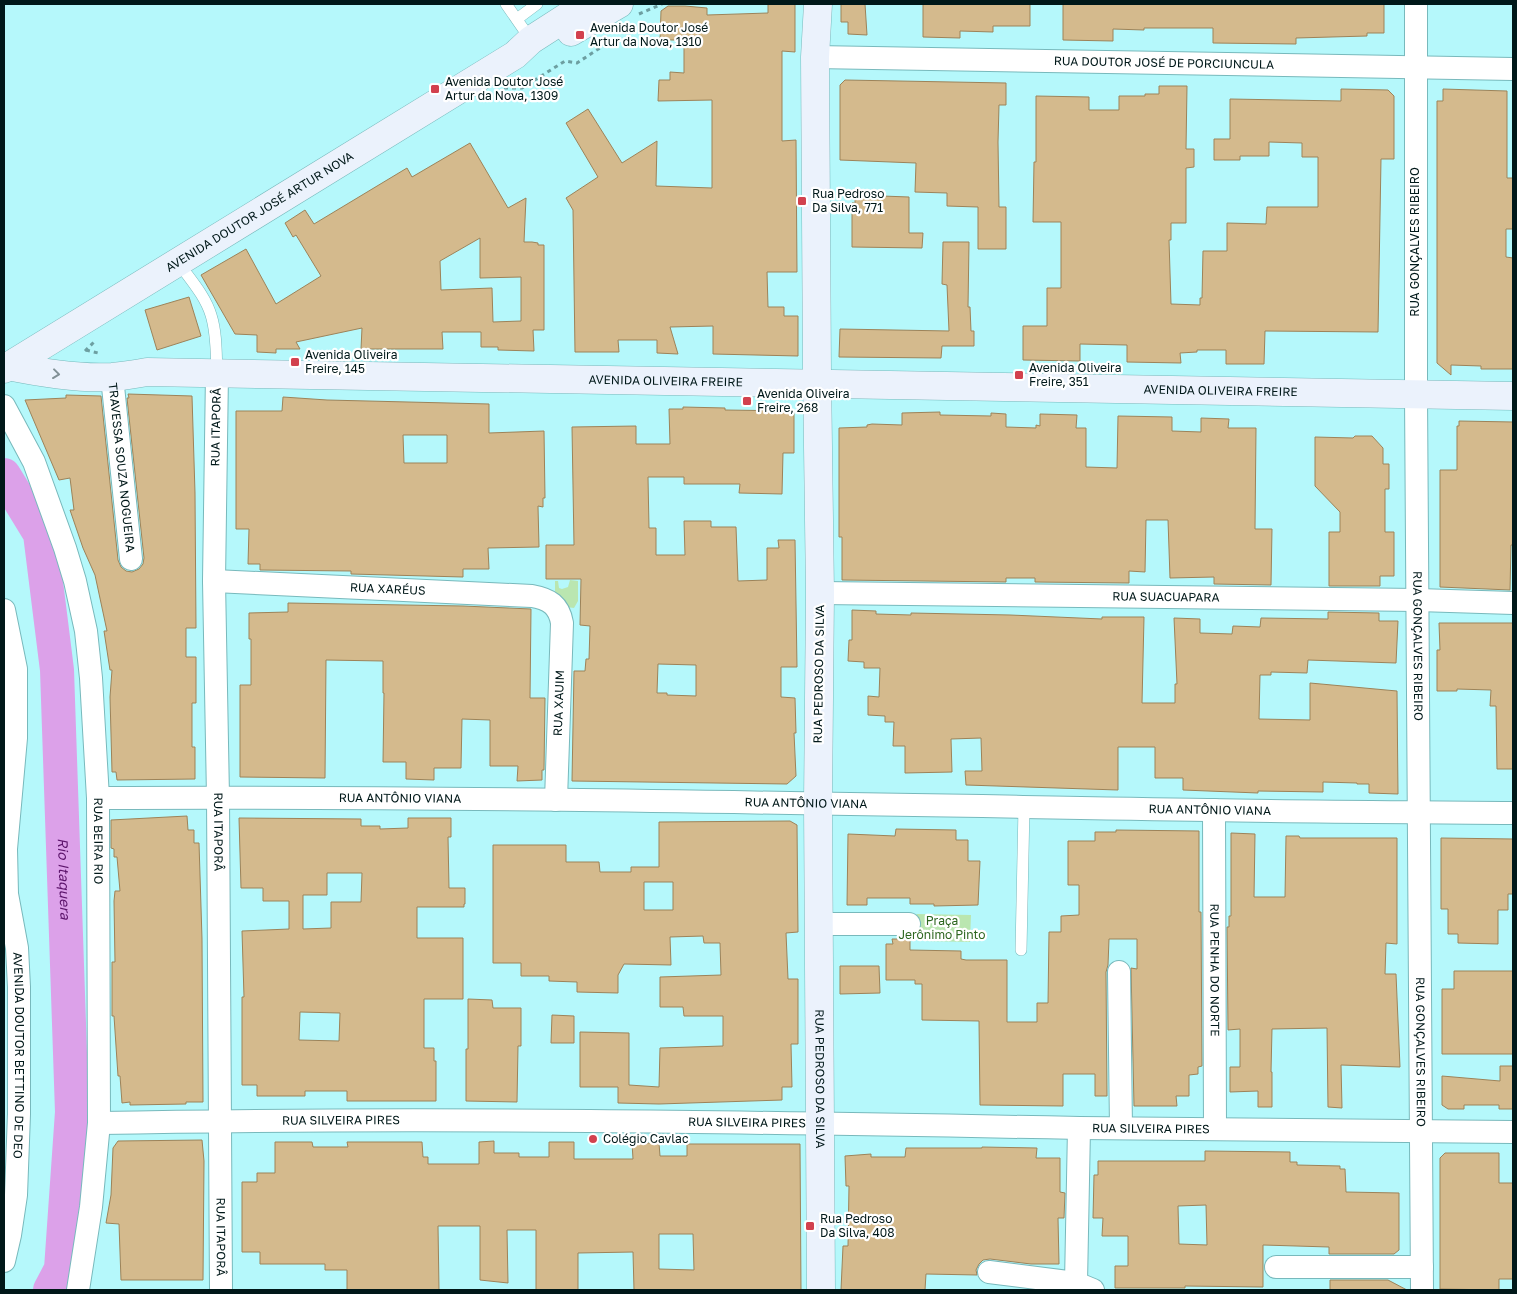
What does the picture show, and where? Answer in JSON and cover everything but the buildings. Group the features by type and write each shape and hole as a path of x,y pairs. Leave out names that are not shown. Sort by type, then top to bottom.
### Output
{"street":[{"name":"AVENIDA DOUTOR JOSÉ ARTUR NOVA","path":"14,363 178,262 521,38 586,4"},
{"name":"AVENIDA DOUTOR JOSÉ ARTUR NOVA","path":"521,38 539,51 619,4"},
{"name":"RUA PEDROSO DA SILVA","path":"818,4 815,57 820,593 818,803 820,1290"},
{"name":"RUA GONÇALVES RIBEIRO","path":"1416,4 1416,395 1422,1290"},
{"name":"RUA DOUTOR JOSÉ DE PORCIUNCULA","path":"815,57 1513,69"},
{"name":"AVENIDA OLIVEIRA FREIRE","path":"14,363 77,377 112,377 147,372 1513,396"},
{"name":"AVENIDA OLIVEIRA FREIRE","path":"14,363 115,365 147,372"},
{"name":"RUA ITAPORÂ","path":"217,373 214,581 218,797 221,1290"},
{"name":"TRAVESSA SOUZA NOGUEIRA","path":"112,377 131,559"},
{"name":"RUA BEIRA RIO","path":"4,406 34,462 66,548 86,631 91,678 98,798 99,1124 91,1207 78,1290"},
{"name":"RUA XARÉUS","path":"214,581 532,596 550,601 557,607"},
{"name":"RUA SUACUAPARA","path":"820,593 1418,600 1513,603"},
{"name":"RUA XAUIM","path":"556,800 562,633 557,607"},
{"name":"AVENIDA DOUTOR BETTINO DE DEO","path":"4,610 16,669 18,712 9,776 6,849 7,894 17,948 19,977 19,1114 16,1195 4,1261"},
{"name":"RUA ANTÔNIO VIANA","path":"98,798 218,797 556,800 1513,813"},
{"name":"RUA PENHA DO NORTE","path":"1214,810 1215,1129"},
{"path":"819,924 909,924"},
{"path":"1119,972 1121,1128"},
{"name":"RUA SILVEIRA PIRES","path":"99,1124 221,1121 820,1122 1079,1128 1513,1132"},
{"path":"989,1272 1085,1287 1079,1128"},
{"path":"1276,1267 1422,1267"}],"lane":[{"path":"506,4 521,38"},
{"path":"521,38 537,4"},
{"path":"178,262 202,297 210,314 215,333 217,373"},
{"path":"1021,950 1024,807"}],"green space":[{"path":"570,580 578,581 578,601 574,608 558,606 555,598 555,581 558,581 559,588 562,589 568,587"},
{"name":"Praça Jerônimo Pinto","path":"917,914 971,915 970,942 925,941 918,931 913,929 913,918"}],"waterway":[{"name":"Rio Itaquera","path":"4,475 40,534 57,670 72,1112 61,1269 50,1290"}],"place":[{"name":"Avenida Doutor José Artur da Nova, 1310","path":"580,35"},
{"name":"Avenida Doutor José Artur da Nova, 1309","path":"435,89"},
{"name":"Rua Pedroso Da Silva, 771","path":"802,201"},
{"name":"Avenida Oliveira Freire, 145","path":"295,362"},
{"name":"Avenida Oliveira Freire, 351","path":"1019,375"},
{"name":"Avenida Oliveira Freire, 268","path":"747,401"},
{"name":"Colégio Cavlac","path":"593,1139"},
{"name":"Rua Pedroso Da Silva, 408","path":"810,1226"}]}
